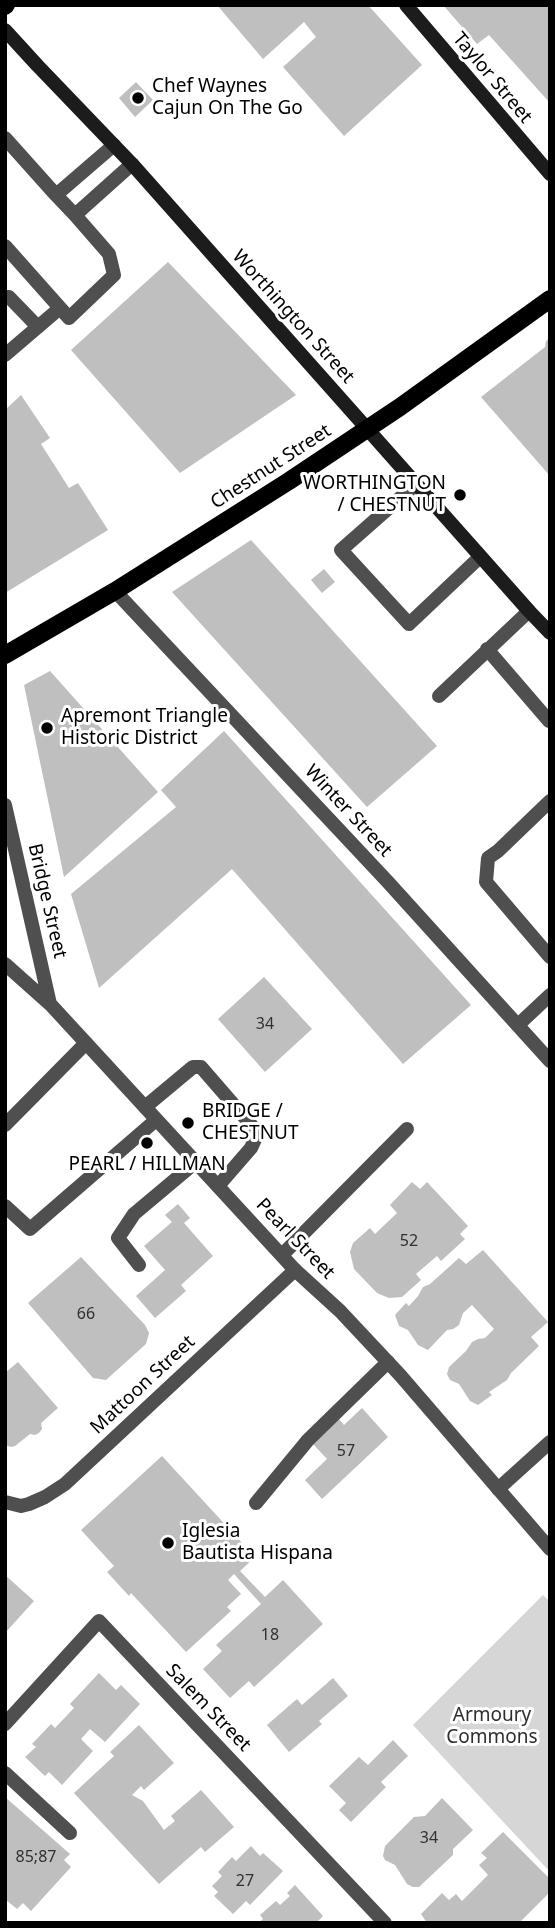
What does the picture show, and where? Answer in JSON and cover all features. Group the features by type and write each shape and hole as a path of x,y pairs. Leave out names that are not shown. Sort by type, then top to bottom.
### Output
{"main road":[{"name":"Taylor Street","path":"406,5 550,174"},
{"name":"Worthington Street","path":"5,30 132,164 550,633"},
{"name":"Chestnut Street","path":"5,655 214,530 367,429 550,299"}],"street":[{"path":"5,138 109,254 114,275 69,318 5,246"},
{"path":"56,195 114,145"},
{"path":"75,215 132,164"},
{"path":"5,297 9,297 38,327"},
{"path":"5,355 60,308"},
{"path":"416,484 341,550 409,624 480,556"},
{"name":"Winter Street","path":"115,591 387,881 550,1061"},
{"path":"439,696 529,611"},
{"path":"487,649 549,721"},
{"path":"550,801 488,858 486,882 550,957"},
{"name":"Bridge Street","path":"5,806 51,1005"},
{"name":"Pearl Street","path":"5,964 51,1005 295,1270 340,1311 388,1362 550,1549"},
{"path":"518,1025 550,995"},
{"path":"5,1125 86,1043"},
{"path":"145,1107 194,1067 201,1067 253,1127 256,1138 251,1148 218,1186"},
{"path":"5,1206 30,1229 156,1119"},
{"path":"282,1255 407,1129"},
{"path":"139,1265 118,1238 134,1214 196,1162"},
{"name":"Mattoon Street","path":"5,1502 21,1506 30,1504 65,1484 295,1270"},
{"path":"256,1503 308,1440 388,1362"},
{"path":"498,1489 550,1442"},
{"name":"Salem Street","path":"5,1724 99,1621 385,1923"},
{"path":"5,1773 70,1833"}],"green space":[{"name":"Armoury Commons","path":"543,1595 550,1602 550,1872 413,1725"}],"building":[{"path":"217,5 368,5 422,65 344,136 283,67 316,37 304,22 263,59"},
{"path":"443,5 550,5 550,103 489,35 477,44"},
{"path":"136,82 153,100 135,117 119,98"},
{"path":"168,262 296,395 180,473 71,350"},
{"path":"550,338 550,476 481,397 545,347"},
{"path":"21,395 50,438 41,444 69,488 78,483 108,530 5,593 5,410"},
{"path":"251,540 437,746 367,807 172,592"},
{"path":"324,569 335,582 322,593 311,580"},
{"path":"50,671 158,792 64,877 24,685"},
{"path":"224,731 471,1005 403,1064 232,869 99,988 71,894 176,807 161,790"},
{"path":"264,977 312,1029 265,1072 218,1019"},
{"path":"412,1182 420,1189 427,1182 468,1226 460,1234 465,1239 441,1261 437,1256 416,1274 421,1280 402,1297 389,1298 377,1293 354,1269 350,1252 353,1243 370,1228 375,1234 397,1213 390,1205"},
{"path":"178,1204 190,1218 184,1223 213,1256 181,1285 186,1291 155,1318 136,1296 165,1270 144,1246 172,1222 165,1215"},
{"path":"483,1250 548,1322 531,1337 539,1346 507,1380 489,1392 492,1395 478,1405 470,1401 459,1384 450,1380 447,1374 449,1367 472,1342 485,1338 494,1329 472,1305 463,1313 459,1325 447,1330 428,1350 418,1345 408,1330 399,1326 395,1315 406,1303 409,1306 423,1287 459,1258 466,1264"},
{"path":"81,1257 145,1325 149,1333 146,1344 106,1380 93,1378 28,1303"},
{"path":"18,1362 58,1408 41,1423 42,1429 39,1433 30,1434 11,1447 5,1445 5,1373"},
{"path":"362,1408 388,1437 322,1499 305,1480 327,1459 313,1444 339,1419 344,1425"},
{"name":"Iglesia Bautista Hispana","path":"162,1456 255,1557 240,1571 265,1597 283,1580 323,1624 254,1687 249,1681 230,1698 203,1669 222,1651 216,1645 261,1604 234,1574 228,1580 241,1594 227,1607 231,1611 186,1652 131,1593 129,1596 107,1572 114,1566 81,1530"},
{"path":"5,1575 34,1601 5,1633"},
{"path":"99,1673 116,1690 121,1685 140,1704 105,1742 90,1729 81,1739 93,1751 62,1785 49,1772 45,1776 25,1757 36,1747 32,1744 51,1724 55,1728 74,1708 70,1704"},
{"path":"333,1678 348,1696 319,1721 322,1724 289,1752 267,1725 297,1699 302,1705"},
{"path":"139,1725 174,1763 144,1790 141,1786 132,1795 143,1801 164,1830 175,1821 171,1816 201,1790 234,1827 205,1852 201,1847 159,1884 74,1793 114,1756 110,1752"},
{"path":"393,1740 408,1756 381,1782 386,1787 351,1822 339,1810 346,1803 329,1786 359,1757 368,1765"},
{"path":"5,1797 70,1854 64,1860 71,1867 31,1911 23,1903 17,1909 5,1899"},
{"path":"442,1798 473,1830 453,1849 453,1855 419,1887 413,1887 407,1884 395,1865 385,1860 385,1846 414,1817 425,1816"},
{"path":"503,1832 550,1879 550,1892 519,1923 427,1923 421,1914 442,1893 449,1900 456,1894 462,1901 488,1875 479,1865 487,1858 481,1853"},
{"path":"251,1846 260,1856 263,1853 283,1871 250,1905 246,1901 233,1914 214,1896 218,1892 212,1886 222,1876 218,1872 232,1857 236,1861"},
{"path":"295,1885 323,1916 316,1923 258,1923 263,1919 260,1915 276,1901 280,1905 290,1896 287,1893"}],"place":[{"name":"Chef Waynes Cajun On The Go","path":"138,98"},
{"name":"WORTHINGTON / CHESTNUT","path":"460,495"},
{"name":"Apremont Triangle Historic District","path":"47,728"},
{"name":"BRIDGE / CHESTNUT","path":"188,1123"},
{"name":"PEARL / HILLMAN","path":"147,1143"},
{"name":"Iglesia Bautista Hispana","path":"168,1543"}]}
